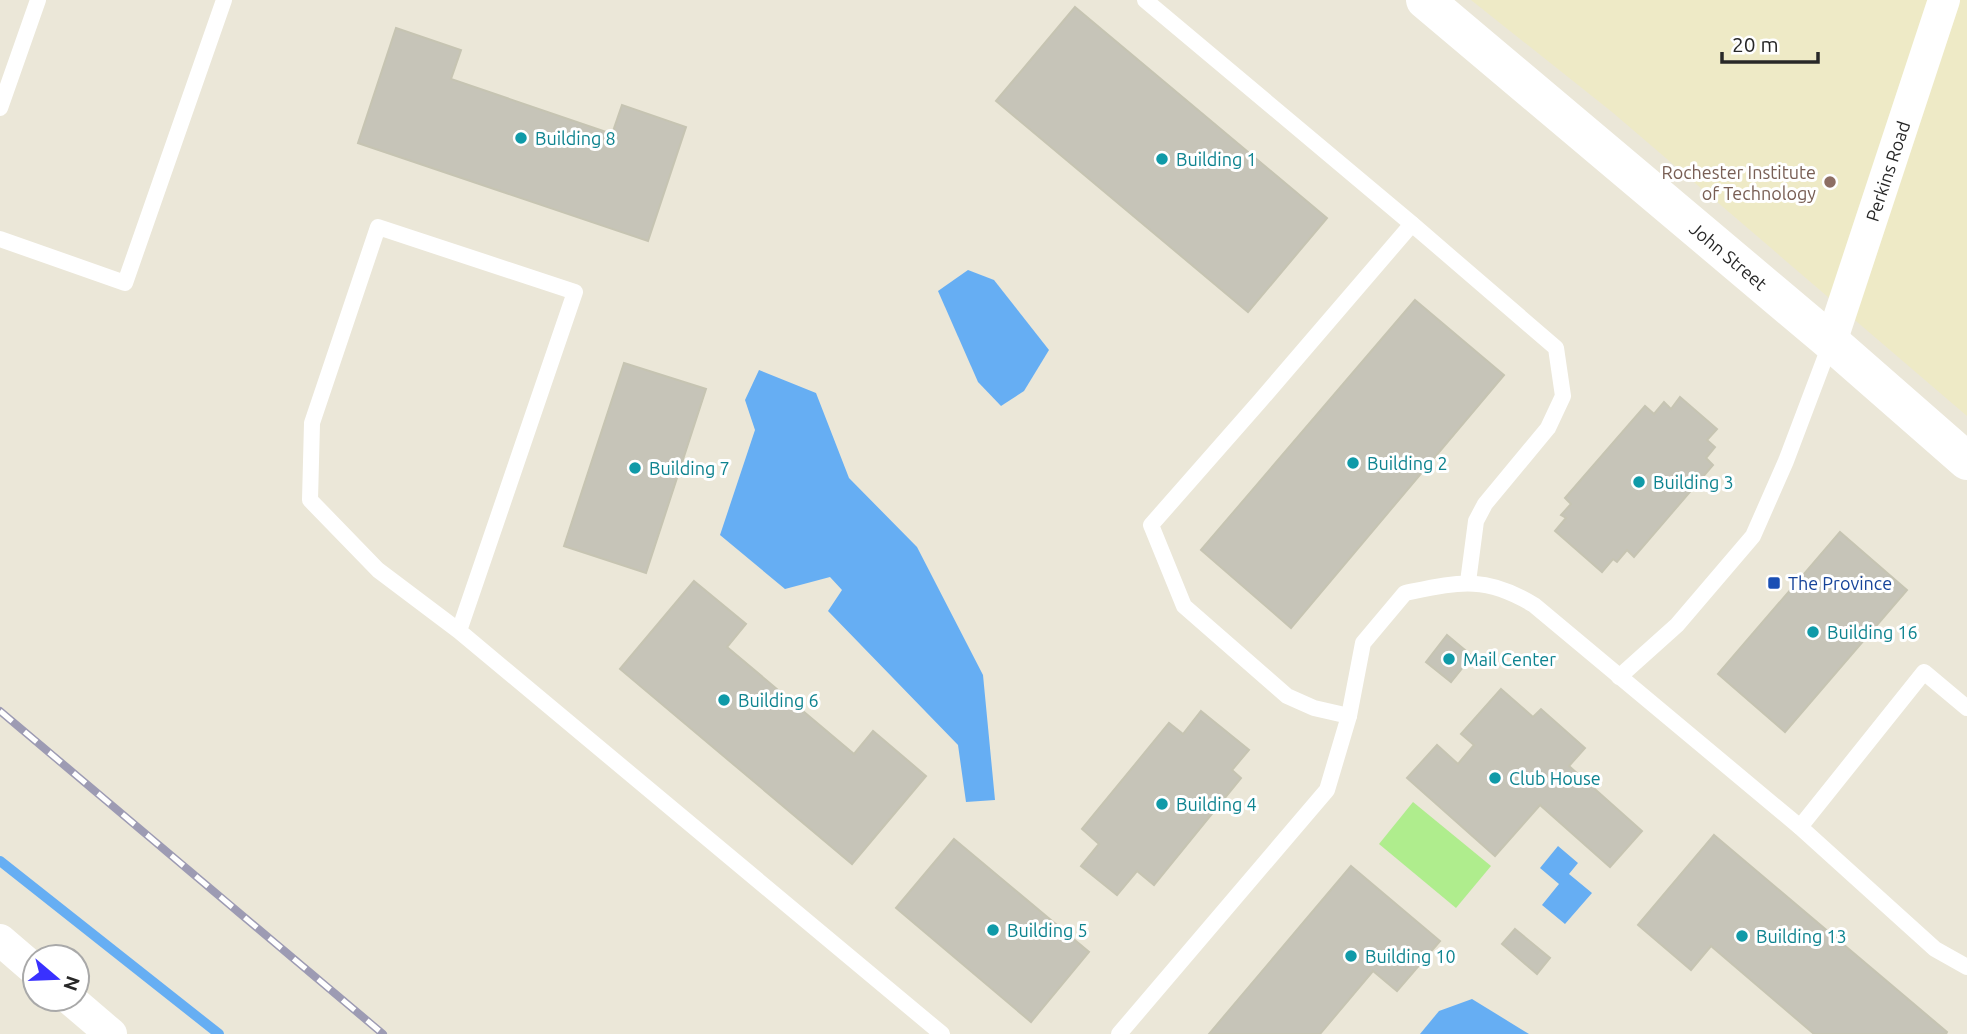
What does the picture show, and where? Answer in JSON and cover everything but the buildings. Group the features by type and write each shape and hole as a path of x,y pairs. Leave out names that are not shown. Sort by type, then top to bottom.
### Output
{"street":[{"name":"John Street","path":"1425,0 1831,342 1967,461"},
{"name":"Perkins Road","path":"1831,342 1944,0"},
{"path":"0,940 21,958"},
{"path":"86,1013 111,1034"}],"lane":[{"path":"0,108 6,69 38,0"},
{"path":"0,239 125,283 224,0"},
{"path":"1145,0 1556,348 1563,397 1561,404 1548,428 1480,512 1476,521 1468,582"},
{"path":"1349,716 1314,708 1287,696 1184,606 1151,525 1412,224"},
{"path":"459,631 575,292 378,227 312,423 310,500 378,570 459,631 942,1034"},
{"path":"1619,677 1677,625 1753,536 1786,461 1831,342"},
{"path":"1119,1034 1327,790 1349,716 1363,643 1405,593 1468,582 1489,584 1516,594 1534,605 1800,827 1935,949 1967,967"},
{"path":"1800,827 1924,672 1967,708"}],"shaded area":[{"name":"Rochester Institute of Technology","path":"1471,0 1967,0 1967,416 1612,112"}],"green space":[{"path":"1413,802 1491,866 1456,908 1379,844"}],"water":[{"path":"968,270 994,280 1049,350 1024,391 1001,406 978,382 938,291"},
{"path":"759,370 816,393 849,478 917,547 983,675 995,800 966,802 958,745 828,611 842,590 830,577 785,589 720,535 755,430 745,400"},
{"path":"1558,846 1578,863 1569,874 1592,893 1565,924 1542,905 1559,884 1540,868"},
{"path":"1472,999 1529,1034 1420,1034 1439,1011"}],"waterway":[{"path":"0,861 219,1034"}],"railway":[{"path":"0,711 383,1034"}],"place":[{"name":"Building 8","path":"521,138"},
{"name":"Building 1","path":"1162,159"},
{"name":"Rochester Institute of Technology","path":"1830,182"},
{"name":"Building 2","path":"1353,463"},
{"name":"Building 7","path":"635,468"},
{"name":"Building 3","path":"1639,482"},
{"name":"The Province","path":"1774,583"},
{"name":"Building 16","path":"1813,632"},
{"name":"Mail Center","path":"1449,659"},
{"name":"Building 6","path":"724,700"},
{"name":"Club House","path":"1495,778"},
{"name":"Building 4","path":"1162,804"},
{"name":"Building 5","path":"993,930"},
{"name":"Building 13","path":"1742,936"},
{"name":"Building 10","path":"1351,956"}]}
